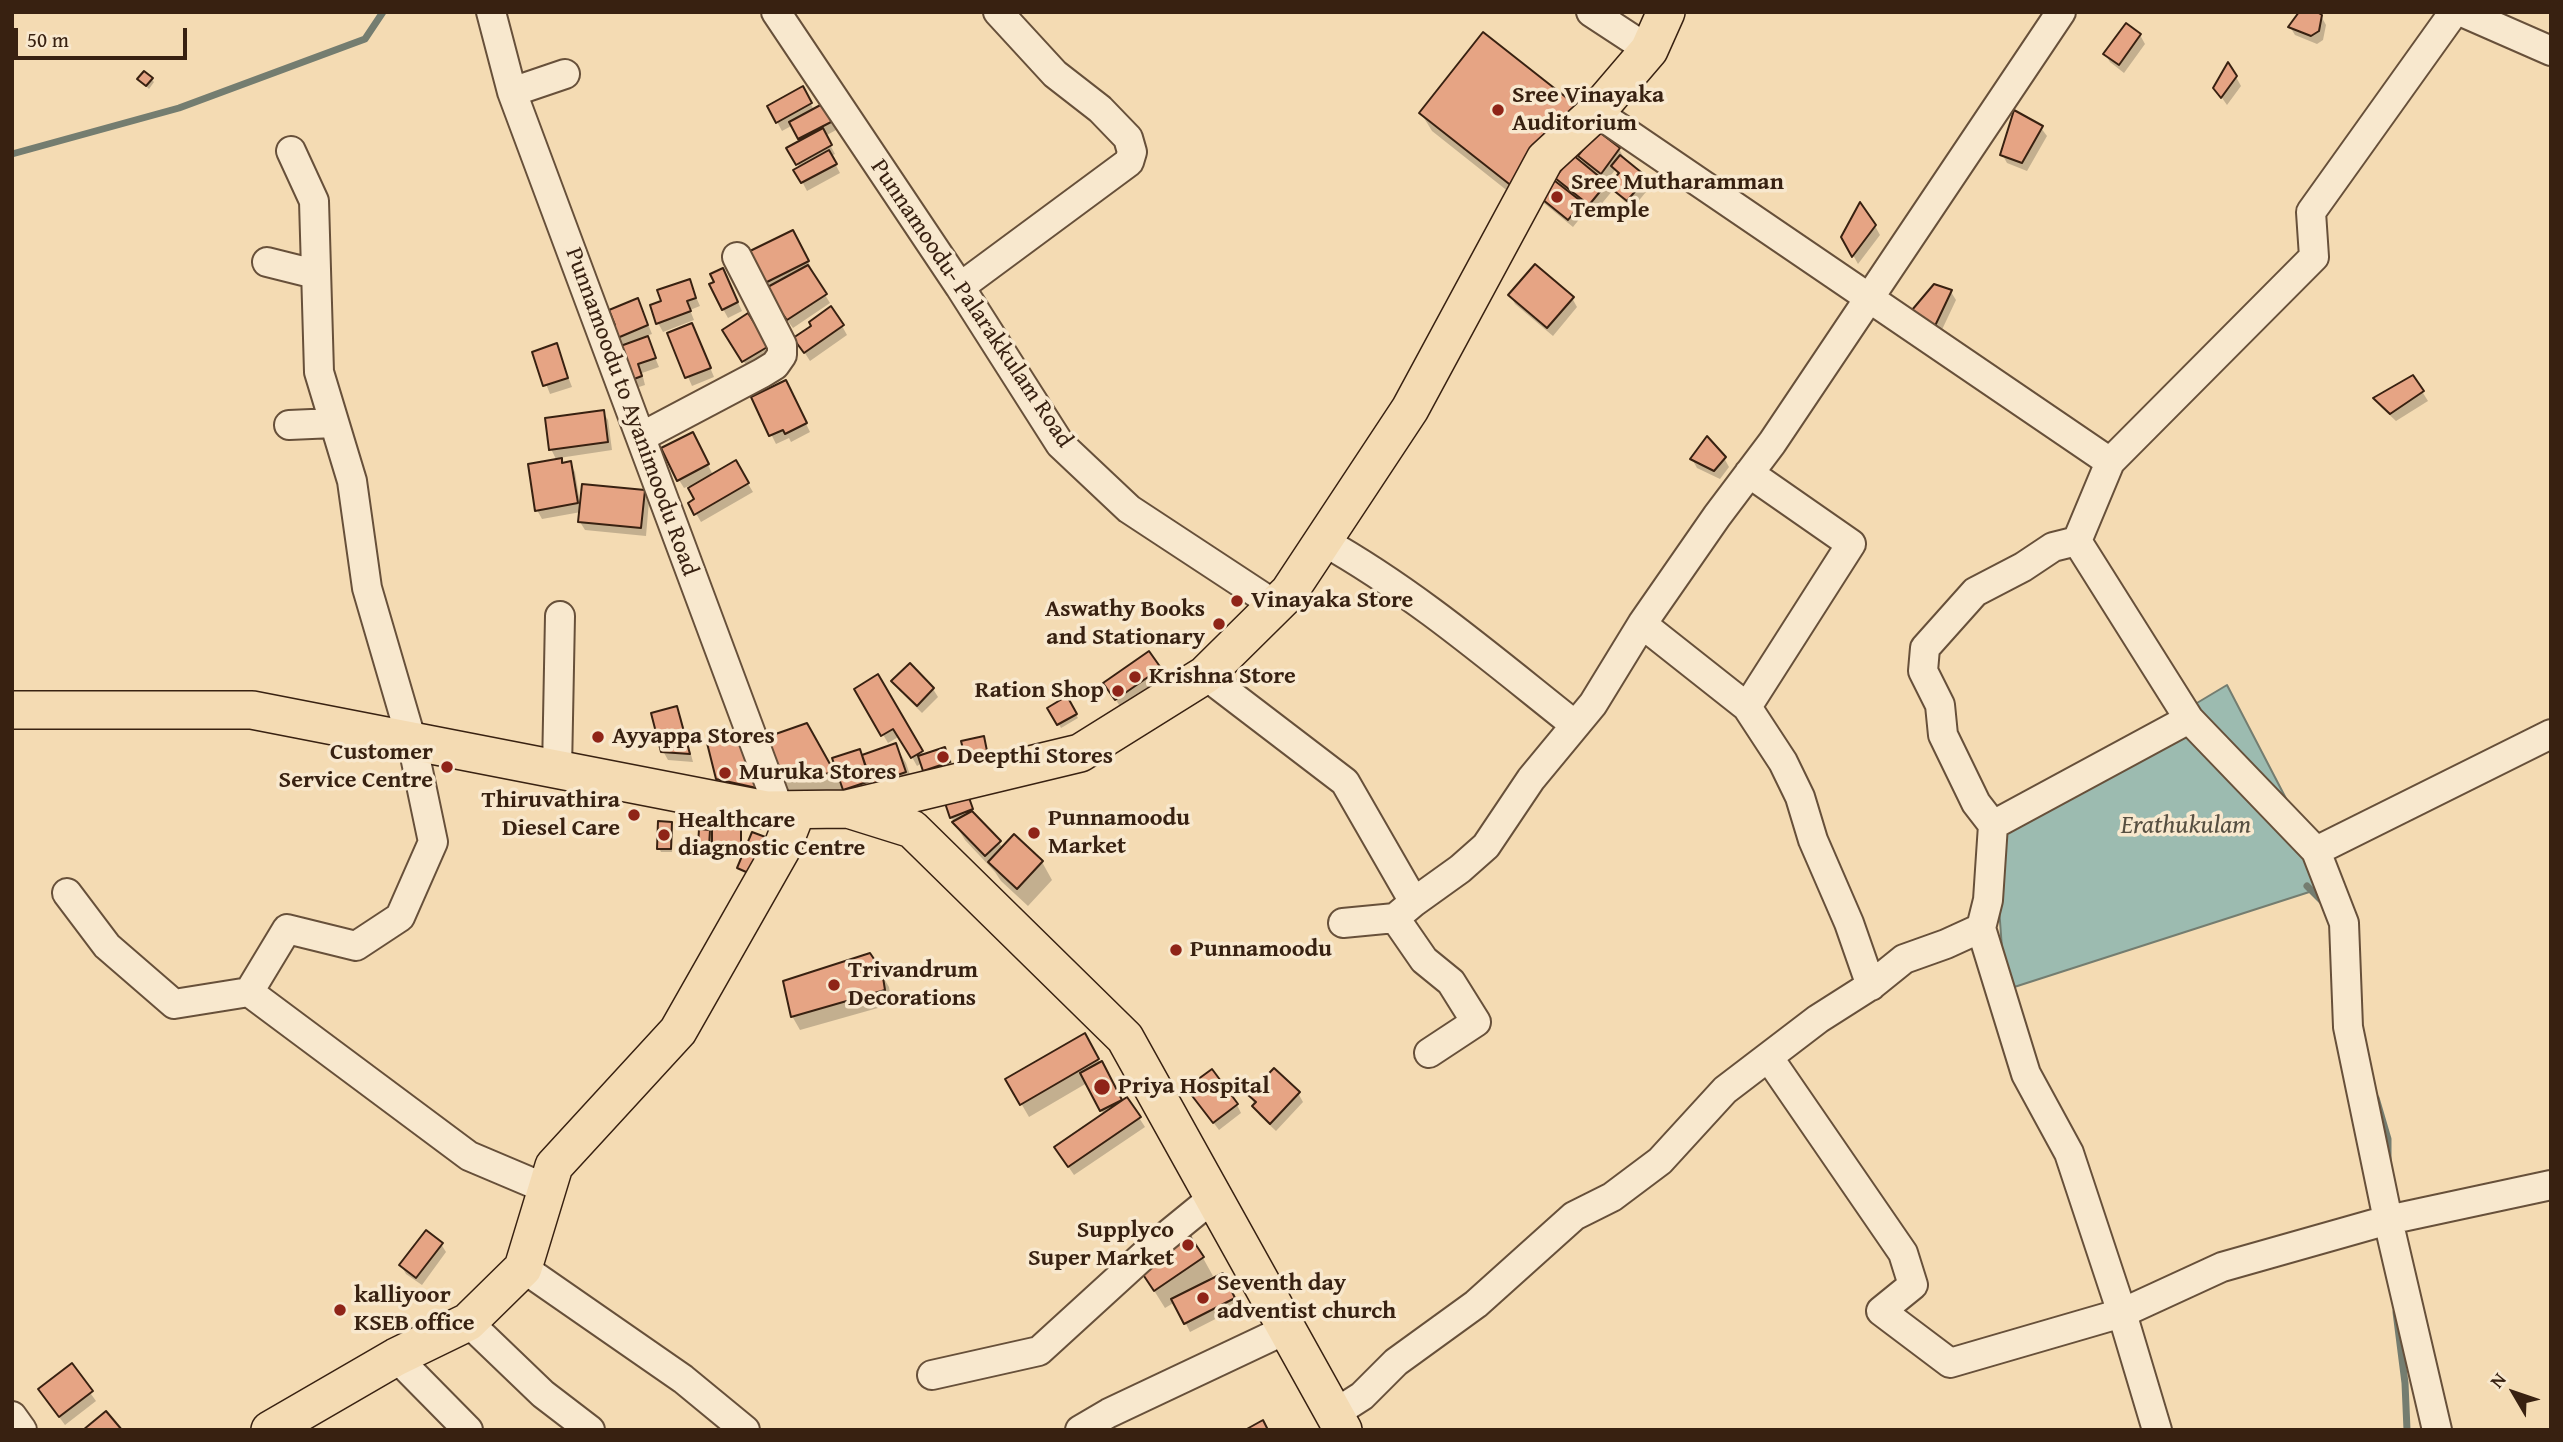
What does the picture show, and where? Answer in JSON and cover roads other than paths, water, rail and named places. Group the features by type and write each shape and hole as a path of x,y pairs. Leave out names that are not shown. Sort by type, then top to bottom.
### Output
{"main road":[{"path":"12,710 252,710 766,810 847,808 1080,753 1205,675 1289,592 1410,409 1545,159 1596,112 1649,50 1666,12"},
{"path":"847,808 912,829 1125,1038 1339,1422"},
{"path":"270,1430 396,1357 468,1322 523,1268 554,1166 678,1031 782,848 788,810"}],"street":[{"name":"Punnamoodu to Ayanimoodu Road","path":"491,12 512,92 641,437 788,810"},
{"name":"Punnamoodu- Palarakkulam Road","path":"776,12 960,287 1060,444 1129,509 1275,606"},
{"path":"960,287 1129,163 1132,152 1128,138 1100,109 1055,74 998,12"},
{"path":"1591,12 1649,50"},
{"path":"1343,923 1405,910 1486,846 1531,779 1593,704 1642,624 1772,443 2061,12"},
{"path":"2077,541 2110,462 2314,257 2311,212 2454,12"},
{"path":"2462,12 2551,51"},
{"path":"512,92 565,74"},
{"path":"1596,112 2110,462"},
{"path":"249,992 286,929 356,946 400,917 433,842 412,742 368,588 352,481 319,372 314,201 291,151"},
{"path":"641,437 762,373 775,365 782,355 782,345 737,257"},
{"path":"267,262 315,274"},
{"path":"289,425 334,423"},
{"path":"1747,707 1851,544 1749,473"},
{"path":"1323,541 1371,568 1409,594 1575,725"},
{"path":"2077,541 2189,719 2316,850 2344,923 2348,1027 2388,1220 2437,1430"},
{"path":"2077,541 2053,547 2024,567 1975,592 1925,648 1923,671 1940,705 1943,735 1976,803 1993,825 1988,900 1980,928 2026,1074 2069,1153 2157,1430"},
{"path":"557,770 560,616"},
{"path":"1642,624 1747,707 1783,762 1800,797 1813,840 1849,923 1871,986"},
{"path":"1205,675 1345,782 1405,910 1424,960 1451,982 1476,1022 1429,1053"},
{"path":"1993,825 2189,719"},
{"path":"2316,850 2551,733"},
{"path":"67,893 107,946 174,1004 249,992 469,1156 547,1189"},
{"path":"1339,1422 1396,1362 1476,1304 1574,1216 1612,1197 1660,1161 1725,1090 1818,1019 1871,986 1904,959 1980,928"},
{"path":"1769,1058 1903,1253 1913,1285 1881,1311 1950,1363 2122,1313 2222,1267 2388,1220 2551,1185"},
{"path":"932,1375 1038,1351 1154,1246 1214,1198"},
{"path":"523,1268 683,1379 745,1430"},
{"path":"468,1322 543,1394 590,1430"},
{"path":"1080,1430 1109,1413 1287,1329"},
{"path":"396,1357 468,1430"},
{"path":"12,1416 22,1430"}],"water":[{"name":"Erathukulam","path":"2227,685 2331,885 2005,990 1993,825"}],"waterway":[{"path":"12,154 179,108 365,39 383,12"},
{"path":"2307,886 2326,905"},
{"path":"2376,1098 2388,1139 2388,1161"},
{"path":"2396,1312 2405,1383 2407,1430"}],"place":[{"name":"Sree Vinayaka Auditorium","path":"1498,110"},
{"name":"Sree Mutharamman Temple","path":"1557,197"},
{"name":"Vinayaka Store","path":"1237,601"},
{"name":"Aswathy Books and Stationary","path":"1219,624"},
{"name":"Krishna Store","path":"1135,677"},
{"name":"Ration Shop","path":"1118,691"},
{"name":"Ayyappa Stores","path":"598,737"},
{"name":"Deepthi Stores","path":"943,757"},
{"name":"Customer Service Centre","path":"447,767"},
{"name":"Muruka Stores","path":"725,773"},
{"name":"Thiruvathira Diesel Care","path":"634,815"},
{"name":"Punnamoodu Market","path":"1034,833"},
{"name":"Healthcare diagnostic Centre","path":"664,835"},
{"name":"Punnamoodu","path":"1176,950"},
{"name":"Trivandrum Decorations","path":"834,985"},
{"name":"Priya Hospital","path":"1102,1087"},
{"name":"Supplyco Super Market","path":"1188,1245"},
{"name":"Seventh day adventist church","path":"1203,1298"},
{"name":"kalliyoor KSEB office","path":"340,1310"}]}
